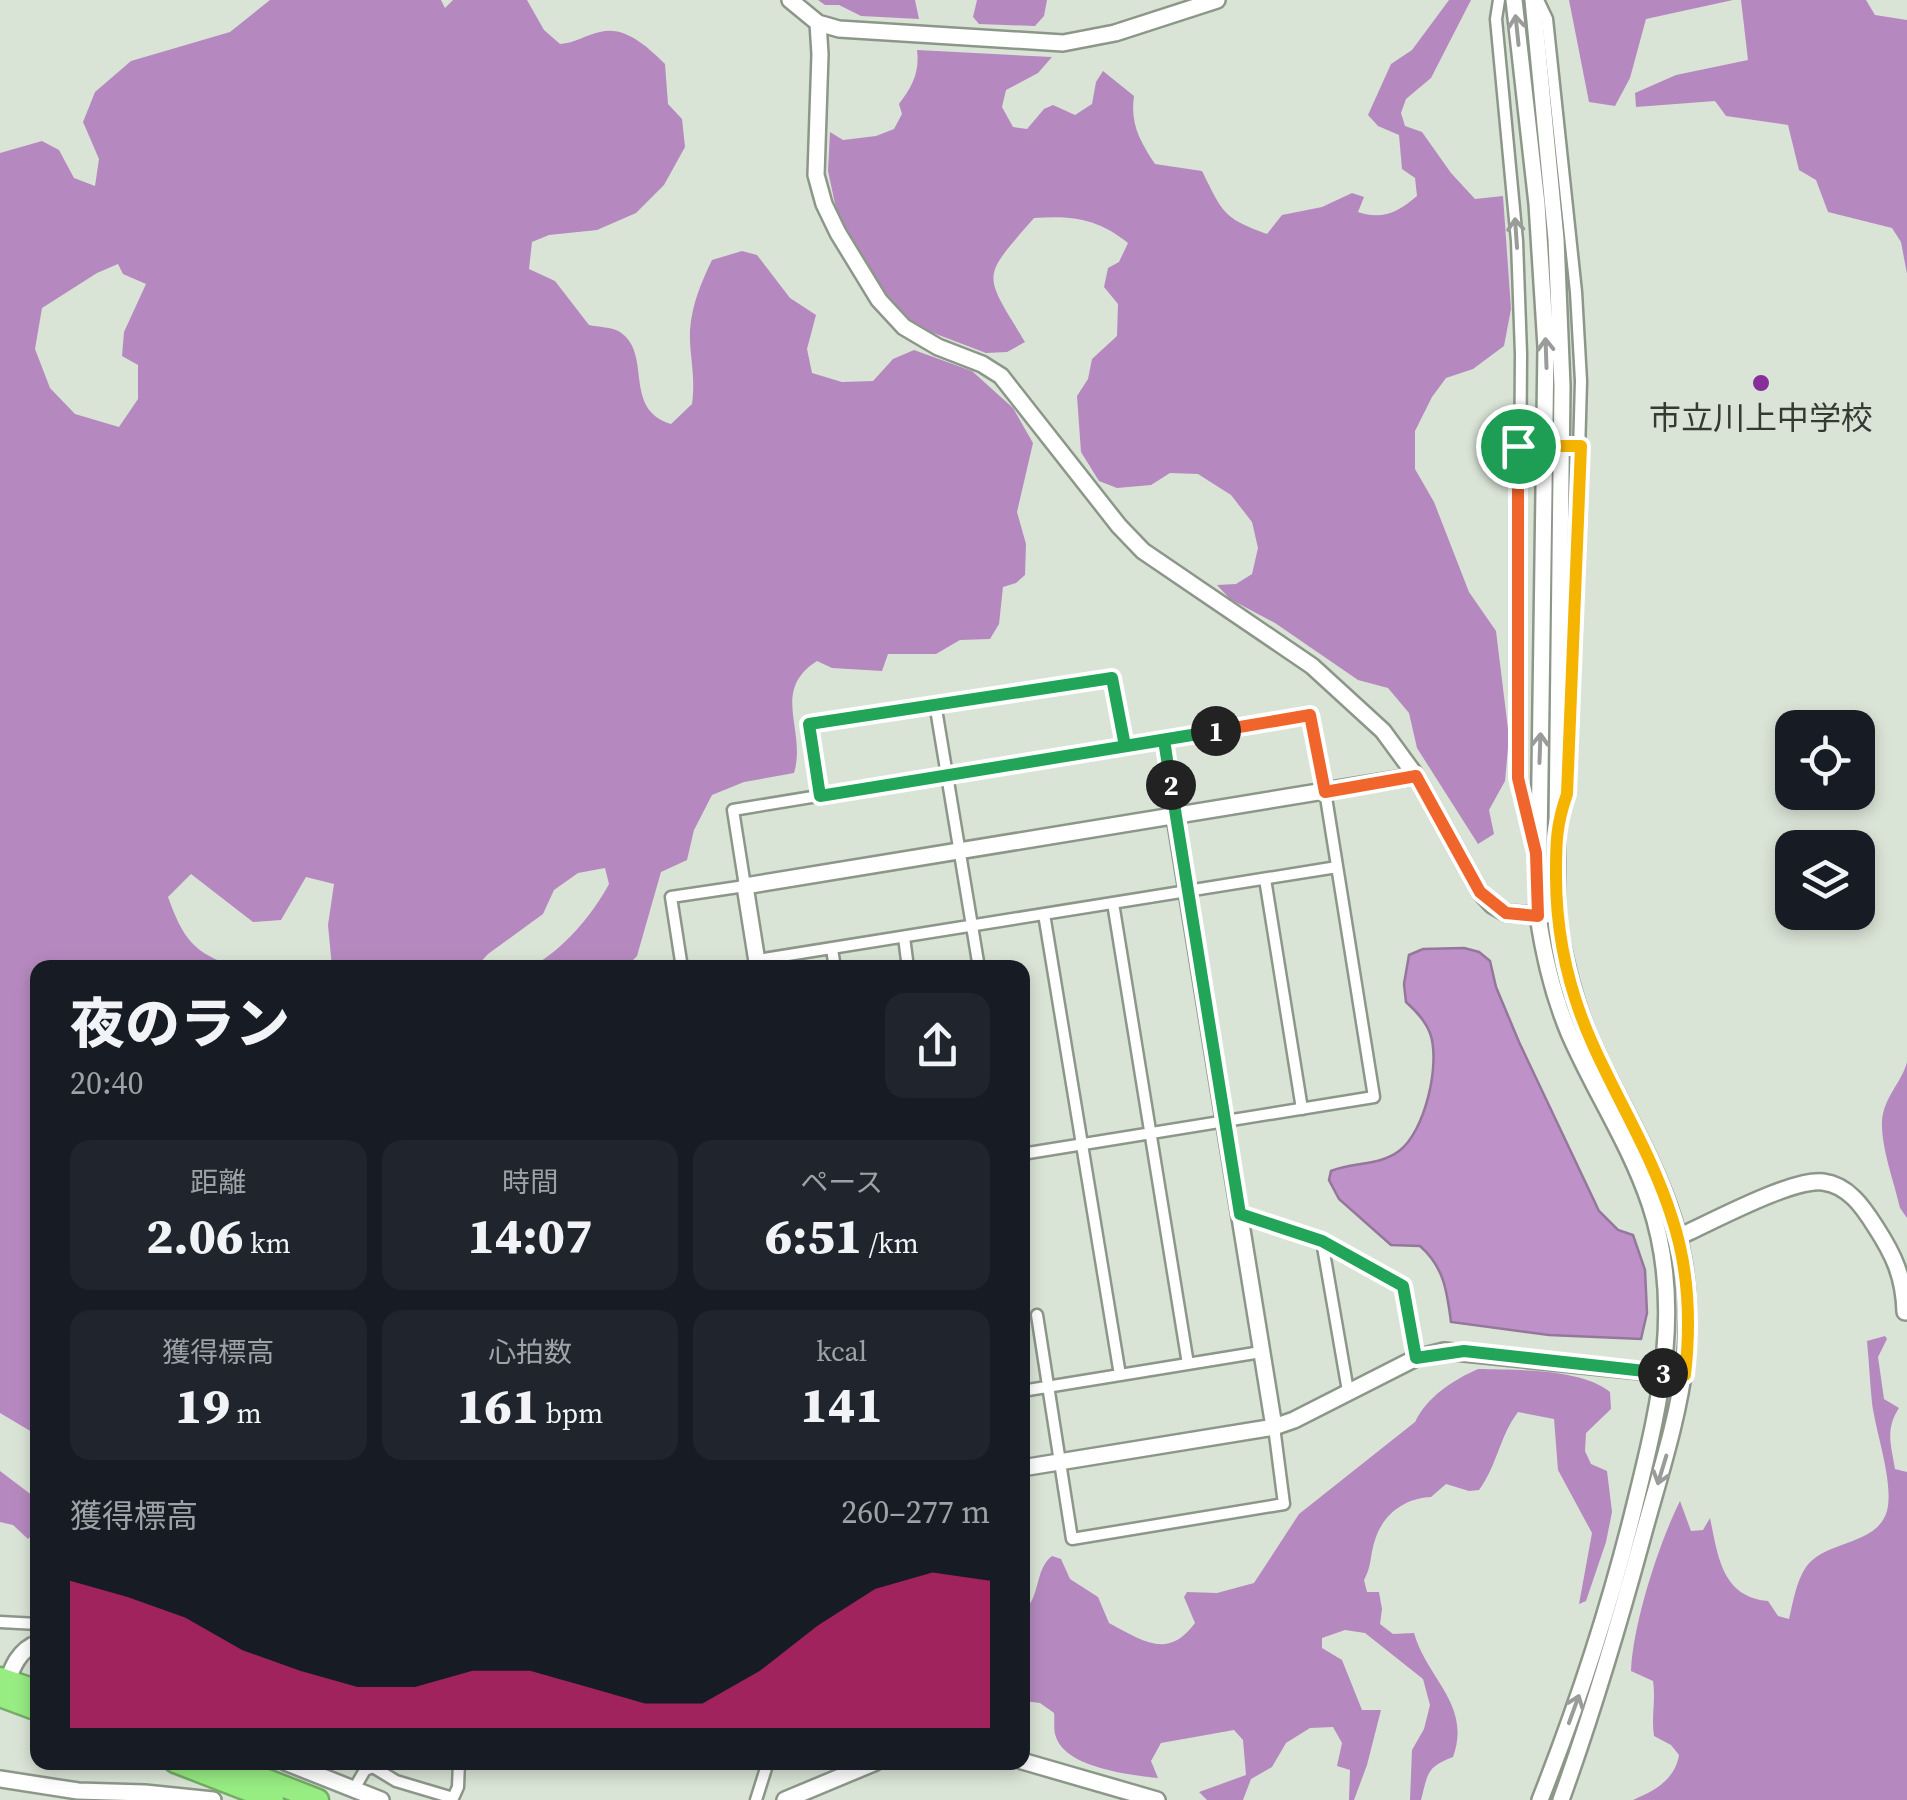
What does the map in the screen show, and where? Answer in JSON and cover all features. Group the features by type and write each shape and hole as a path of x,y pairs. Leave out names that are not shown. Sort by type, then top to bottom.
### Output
{"highway":[{"path":"2,1691 30,1691"},
{"path":"2,1691 30,1706"},
{"path":"194,1770 268,1799"},
{"path":"241,1770 318,1800"}],"street":[{"path":"790,0 818,22 839,29 1063,43 1114,33 1216,0"},
{"path":"1499,0 1496,19 1516,241 1520,354 1518,778 1536,853"},
{"path":"1514,0 1537,204 1546,347 1538,916 1556,1001 1651,1206 1666,1281 1668,1322 1664,1373 1651,1439 1606,1613 1540,1800"},
{"path":"1536,0 1547,20 1576,292 1581,446 1567,794 1556,826"},
{"path":"1536,0 1556,239 1562,386 1556,916 1565,963 1582,1017 1656,1175 1678,1237 1687,1286 1685,1375 1675,1426 1619,1623 1561,1800"},
{"path":"818,22 816,175 838,232 879,300 904,327 1001,376 1143,551 1312,666 1384,731 1416,776 1480,892 1506,913 1556,916"},
{"path":"1518,446 1581,446"},
{"path":"820,796 809,724 936,703 1112,678 1125,746"},
{"path":"936,703 978,960"},
{"path":"757,960 733,810 1310,715 1374,1097 1030,1153"},
{"path":"1036,1315 1072,1539 1284,1504 1164,740"},
{"path":"681,960 671,897 1416,776"},
{"path":"778,960 1337,867"},
{"path":"1265,878 1302,1109"},
{"path":"1112,903 1188,1364"},
{"path":"1044,914 1120,1375"},
{"path":"904,938 907,960"},
{"path":"832,949 834,960"},
{"path":"1678,1237 1797,1185 1822,1181 1862,1205 1898,1263 1905,1312"},
{"path":"1240,1214 1322,1241 1403,1286 1416,1358"},
{"path":"1322,1241 1348,1392"},
{"path":"1030,1467 1274,1427 1416,1358 1464,1351 1685,1375"},
{"path":"1030,1389 1261,1352"},
{"path":"0,1622 30,1624"},
{"path":"2,1691 23,1650 30,1646"},
{"path":"1030,1763 1157,1800"},
{"path":"305,1770 382,1800"},
{"path":"354,1790 365,1770"},
{"path":"378,1770 396,1781 454,1798 459,1770"},
{"path":"756,1800 765,1770"},
{"path":"785,1800 857,1770"},
{"path":"0,1778 78,1791 213,1800"}],"shaded area":[{"path":"270,0 441,0 445,8 453,0 527,0 544,30 560,44 609,31 636,39 665,64 668,104 682,119 685,147 664,185 636,213 597,230 549,235 532,242 529,269 555,281 589,325 617,330 630,342 647,406 656,417 671,424 692,404 690,330 701,285 712,260 742,251 757,255 790,298 816,315 807,349 812,373 842,382 873,381 893,359 914,350 972,371 1013,408 1033,443 1017,512 1026,544 1025,575 1003,587 999,624 990,639 960,640 936,654 888,654 882,671 832,668 817,661 803,673 792,698 797,757 794,773 744,782 712,795 694,830 687,860 661,872 633,960 542,960 576,931 594,908 609,884 605,868 578,873 554,890 543,914 482,960 331,960 328,925 334,884 306,877 281,920 253,922 191,874 168,897 185,934 200,950 220,960 30,960 30,1431 0,1413 0,153 42,141 59,150 74,178 95,186 99,159 83,122 95,92 131,61 230,32","holes":["118,264 123,274 146,284 124,332 122,356 138,365 138,399 119,427 75,414 50,388 35,349 42,308"]},
{"path":"818,0 915,0 919,19 861,16"},
{"path":"977,0 1047,0 1044,16 1035,26 979,24 973,17"},
{"path":"1449,0 1471,0 1431,78 1406,99 1401,113 1405,126 1422,132 1475,199 1503,196 1511,309 1504,346 1473,369 1446,378 1415,431 1415,469 1434,502 1469,592 1496,631 1509,737 1505,781 1489,810 1494,834 1478,844 1417,748 1409,713 1388,688 1358,680 1275,623 1230,599 1217,585 1236,584 1252,574 1258,548 1252,522 1231,495 1198,474 1170,473 1151,485 1117,488 1099,481 1081,452 1077,396 1088,379 1092,359 1117,336 1118,304 1104,287 1108,268 1119,262 1128,243 1084,220 1034,218 1004,254 994,277 1001,302 1025,342 1007,352 986,353 915,326 881,288 837,213 828,171 830,132 843,140 876,136 894,129 902,114 899,104 916,72 917,50 1052,57 1038,73 1006,90 1002,107 1013,127 1027,129 1044,109 1053,105 1075,115 1092,104 1096,82 1103,71 1134,96 1137,132 1155,164 1202,171 1220,205 1241,223 1267,234 1282,215 1322,207 1352,193 1364,197 1358,212 1389,213 1417,196 1415,178 1402,169 1399,135 1378,126 1368,115 1391,64 1412,50"},
{"path":"1569,0 1733,0 1646,19 1630,78 1615,106 1589,102"},
{"path":"1741,0 1866,0 1875,15 1907,20 1907,274 1901,242 1892,228 1828,212 1816,180 1799,170 1788,125 1726,116 1715,101 1636,107 1635,93 1676,75 1748,60"},
{"path":"1464,948 1479,952 1490,961 1496,987 1519,1042 1599,1211 1618,1230 1633,1235 1645,1270 1647,1313 1641,1339 1549,1335 1451,1322 1443,1280 1428,1254 1420,1246 1391,1245 1339,1199 1329,1180 1331,1171 1391,1156 1416,1129 1432,1079 1433,1046 1426,1024 1406,1002 1404,984 1409,955 1423,949"},
{"path":"1907,1062 1907,1218 1900,1208 1888,1164 1882,1121"},
{"path":"1885,1336 1878,1357 1884,1399 1899,1408 1891,1430 1892,1452 1895,1469 1907,1472 1907,1800 1633,1800 1668,1778 1679,1755 1671,1745 1654,1736 1653,1681 1631,1671 1648,1584 1680,1501 1691,1531 1703,1530 1710,1518 1720,1560 1732,1583 1753,1598 1768,1601 1778,1616 1789,1619 1806,1567 1825,1552 1873,1531 1887,1511 1888,1486 1872,1403 1867,1341"},
{"path":"1478,1369 1528,1370 1583,1378 1610,1392 1611,1409 1586,1433 1585,1451 1591,1464 1607,1471 1612,1512 1586,1601 1579,1604 1592,1533 1558,1470 1554,1419 1518,1412 1479,1490 1446,1484 1431,1497 1404,1504 1383,1522 1364,1580 1367,1592 1379,1592 1380,1624 1393,1634 1414,1633 1457,1722 1453,1757 1430,1772 1421,1800 1410,1800 1412,1750 1424,1729 1430,1705 1423,1679 1365,1633 1345,1630 1322,1638 1322,1648 1342,1660 1362,1710 1381,1710 1354,1800 1349,1800 1350,1770 1337,1766 1342,1743 1333,1727 1310,1728 1286,1743 1272,1767 1251,1779 1243,1800 1207,1800 1199,1792 1246,1775 1243,1740 1234,1730 1161,1743 1151,1761 1158,1778 1101,1768 1062,1748 1056,1737 1054,1713 1040,1703 1030,1702 1030,1604 1042,1569 1052,1556 1061,1559 1070,1579 1098,1597 1109,1623 1155,1644 1175,1641 1195,1623 1184,1597 1187,1592 1217,1593 1254,1583 1299,1514 1415,1422 1426,1405 1459,1378"},
{"path":"0,1471 30,1494 30,1537 13,1525 0,1522"}],"place":[{"name":"市立川上中学校","path":"1761,383"}],"route":[{"path":"1518,446 1581,446 1567,794 1556,826 1556,916 1565,963 1592,1045 1643,1146 1678,1237 1687,1286 1685,1375 1464,1351 1416,1358 1403,1286 1322,1241 1240,1214 1164,740 820,796 809,724 1112,678 1125,746 1310,715 1325,792 1416,776 1480,892 1506,913 1538,916 1536,853 1518,778 1518,446"}]}
